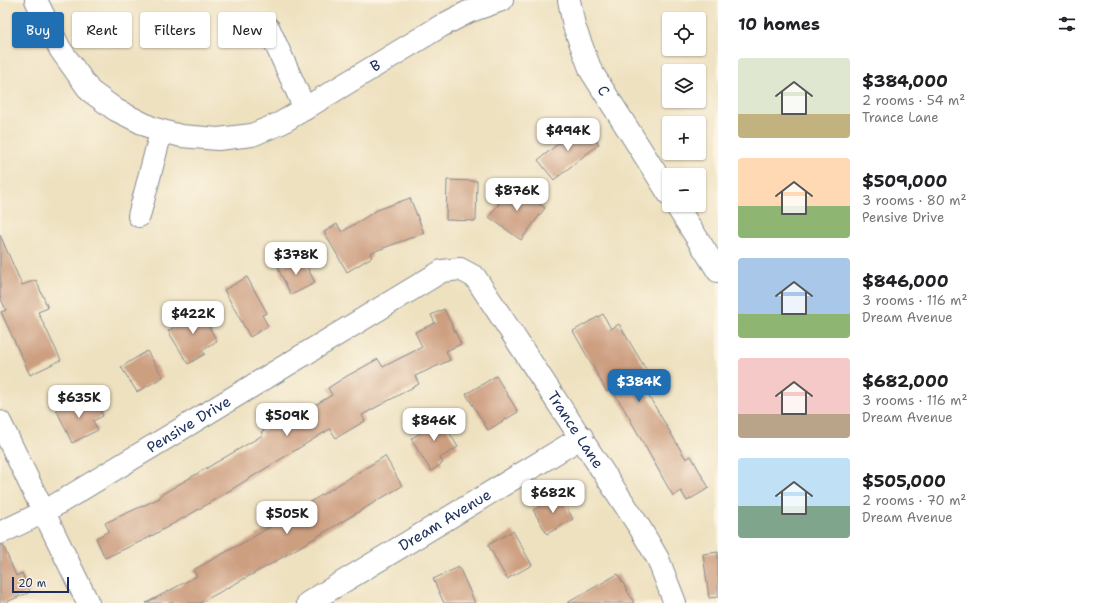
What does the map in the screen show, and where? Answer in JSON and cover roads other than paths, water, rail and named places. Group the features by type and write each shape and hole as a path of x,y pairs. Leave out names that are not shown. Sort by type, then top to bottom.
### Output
{"street":[{"name":"B","path":"36,0 60,49 90,91 140,123 161,132 181,136 218,139 252,135 281,123 465,6 502,0"},
{"name":"C","path":"569,0 574,26 591,71 662,183"},
{"path":"276,45 305,109"},
{"path":"139,216 161,132"},
{"path":"680,212 718,271"},
{"name":"Trance Lane","path":"460,268 475,277 582,437 658,559 675,603"},
{"name":"Pensive Drive","path":"0,533 44,512 442,271 460,268"},
{"path":"0,422 88,603"},
{"name":"Dream Avenue","path":"308,603 582,437"}]}
